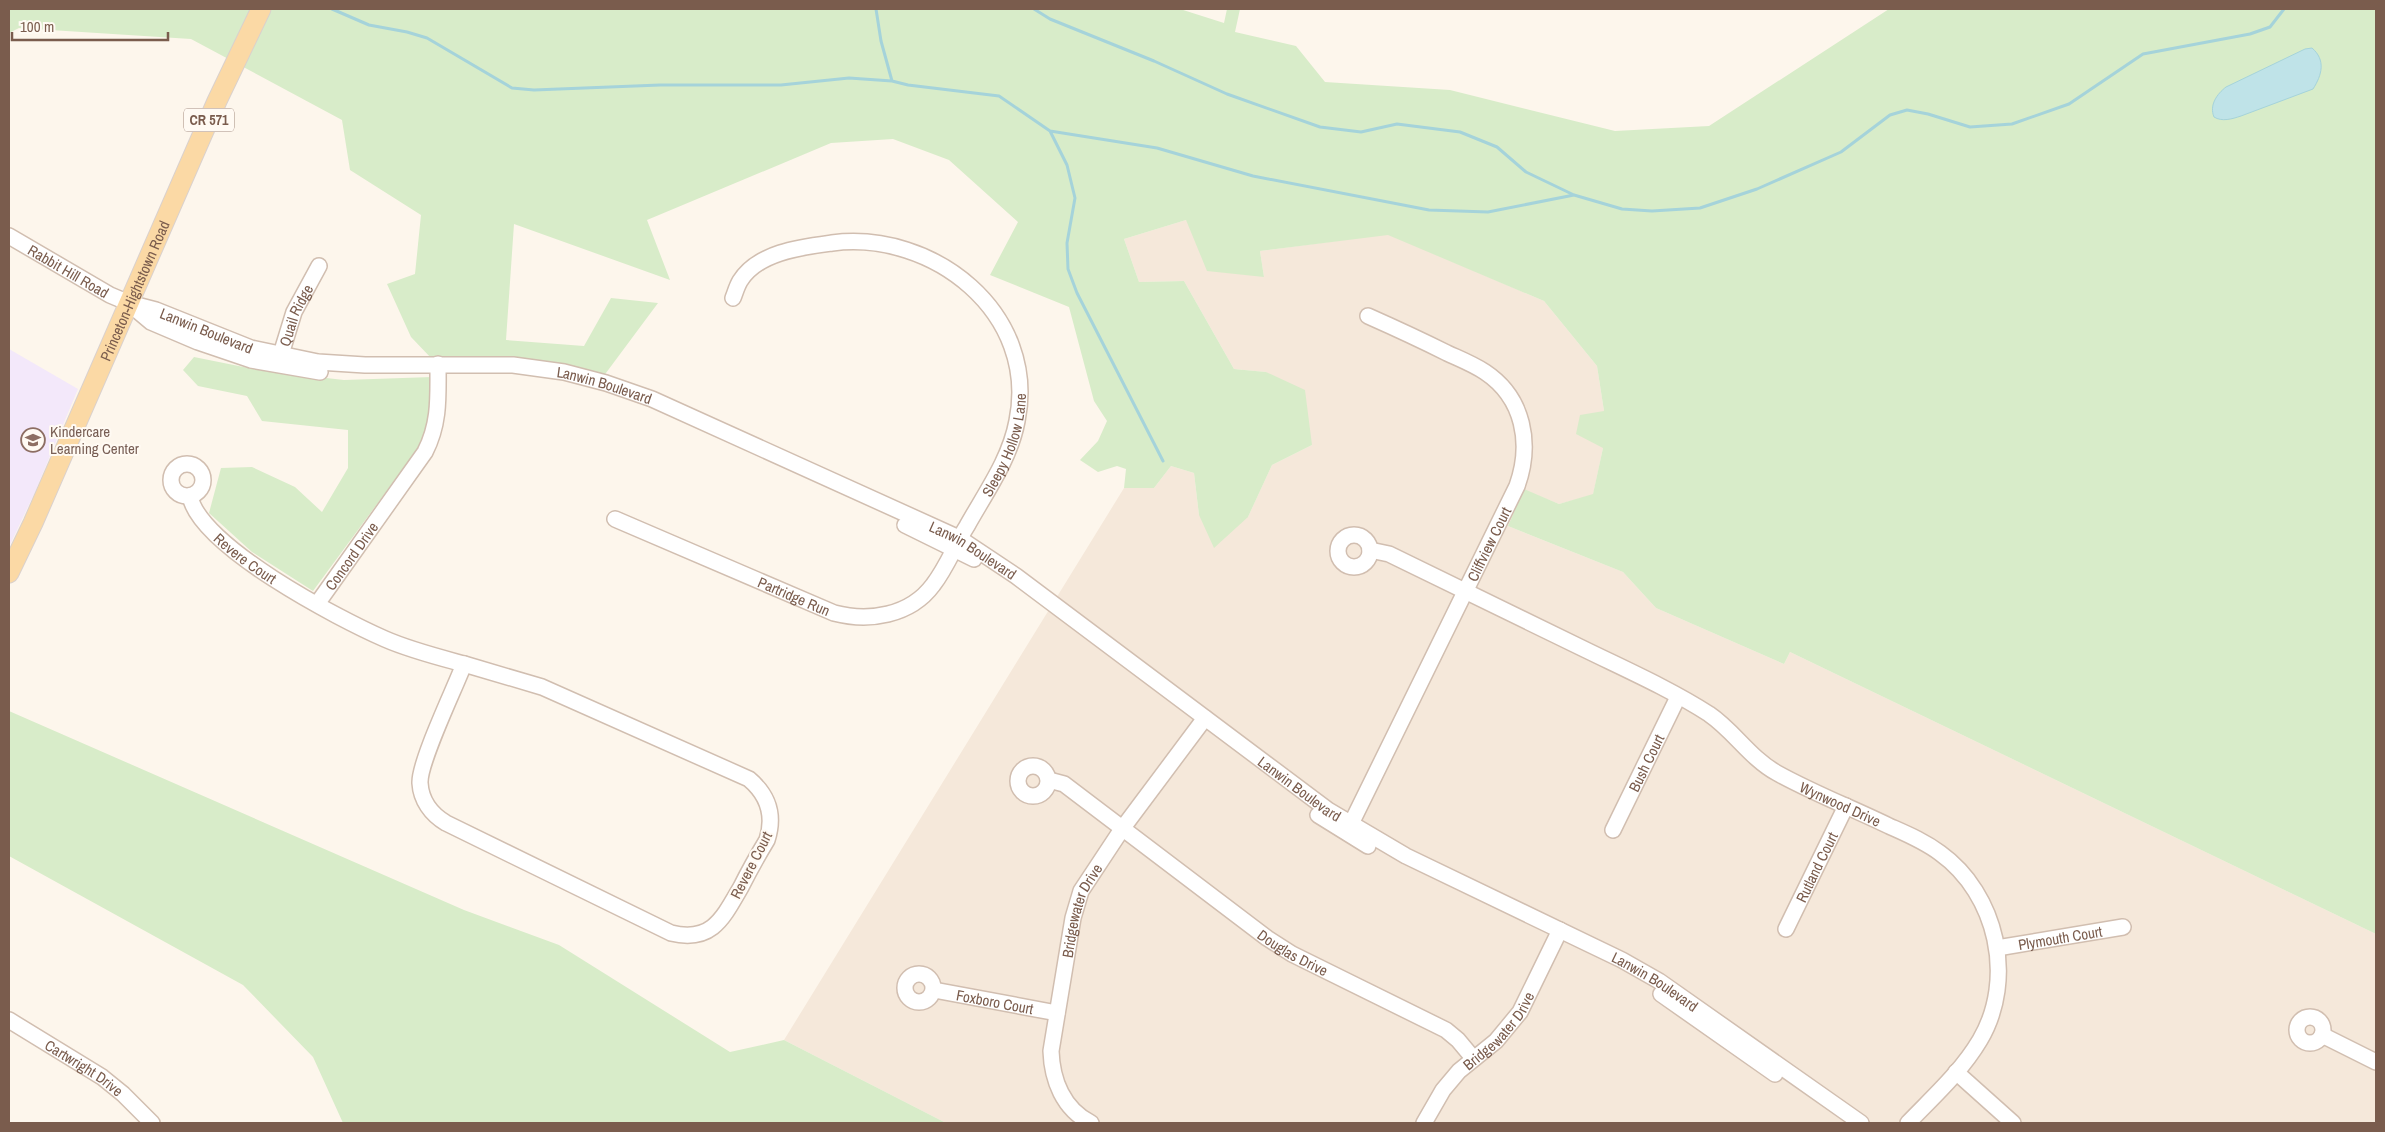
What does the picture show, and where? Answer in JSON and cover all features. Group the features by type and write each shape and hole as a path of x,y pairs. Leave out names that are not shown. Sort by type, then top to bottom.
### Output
{"main road":[{"name":"Princeton-Hightstown Road","path":"9,573 218,101 261,9"}],"street":[{"name":"Rabbit Hill Road","path":"9,236 84,282 129,304"},
{"name":"Sleepy Hollow Lane","path":"733,298 741,280 759,264 775,256 804,247 844,242 864,242 908,250 946,267 976,291 994,313 1010,341 1018,373 1020,400 1018,420 1006,456 957,543"},
{"name":"Quail Ridge","path":"279,360 294,312 319,266"},
{"name":"Lanwin Boulevard","path":"129,304 156,310 279,360 438,368 513,365 564,372 606,383 652,399 957,543 1016,576 1202,722 1328,810 1377,851 1659,981 1861,1123"},
{"name":"Cliffview Court","path":"1349,829 1522,472 1525,443 1520,415 1505,391 1484,372 1368,316"},
{"name":"Concord Drive","path":"438,368 439,408 432,438 425,452 317,604 386,640 464,664"},
{"name":"Revere Court","path":"190,496 192,506 200,517 234,550 277,581 317,604"},
{"name":"Partridge Run","path":"615,519 834,613 848,617 881,616 911,604 933,586 957,543"},
{"name":"Wynwood Drive","path":"1370,550 1389,554 1678,696 1710,715 1760,762 1778,773 1924,842 1956,866 1981,900 1990,918 1997,948 1998,982 1989,1022 1981,1038 1956,1072 1908,1123"},
{"name":"Revere Court","path":"464,664 542,687 748,780 757,786 769,806 770,830 767,840 721,921 712,928 698,934 682,936 671,933 446,823 432,812 422,793 421,771 464,664"},
{"name":"Bush Court","path":"1613,830 1678,696"},
{"name":"Bridgewater Drive","path":"1091,1123 1068,1104 1055,1080 1051,1051 1075,907 1089,877 1122,829 1202,722"},
{"name":"Douglas Drive","path":"1049,780 1064,784 1267,938 1292,954 1446,1030 1458,1040 1473,1058"},
{"name":"Rutland Court","path":"1786,930 1846,806"},
{"name":"Plymouth Court","path":"1997,948 2123,927"},
{"name":"Lanwin Boulevard","path":"1558,934 1665,996 1844,1123"},
{"name":"Bridgewater Drive","path":"1424,1123 1443,1090 1473,1058 1496,1041 1520,1012 1558,934"},
{"name":"Foxboro Court","path":"934,990 1057,1013"},
{"name":"Cartwright Drive","path":"9,1020 102,1077 123,1094 152,1123"},
{"path":"2322,1035 2376,1062"},
{"path":"1956,1072 2013,1123"}],"shaded area":[{"path":"1186,220 1264,277 1260,251 1388,234 1544,301 1597,366 1604,411 1603,448 1593,495 1559,504 1524,490 1508,526 1623,572 1656,608 1784,664 1790,652 2376,934 2376,1123 946,1123 784,1040 1124,488 1154,488 1171,466 1194,473 1199,515 1248,517 1272,465 1312,445 1266,372 1234,369 1184,281 1139,282 1124,239"},
{"name":"Kindercare Learning Center","path":"9,349 78,389 35,492 9,547"}],"green space":[{"path":"9,9 1180,9 1224,23 1227,9 1240,9 1235,32 1296,46 1325,82 1450,90 1615,131 1709,126 1889,9 2376,9 2376,934 1790,652 1784,664 1656,608 1623,572 1508,526 1524,489 1559,504 1593,494 1603,448 1576,434 1580,415 1604,411 1597,366 1544,301 1388,235 1260,251 1264,277 1207,271 1186,220 1124,239 1139,282 1184,281 1234,369 1266,372 1305,390 1312,445 1272,465 1248,517 1214,548 1199,515 1194,473 1171,466 1154,488 1124,488 1126,469 1117,466 1098,472 1080,460 1098,441 1107,421 1094,401 1069,307 990,275 1018,222 949,160 893,139 831,143 647,220 670,280 514,224 506,340 584,346 611,298 658,303 603,377 432,359 411,337 387,284 415,274 421,215 350,170 342,120 191,39 19,28 9,33"},
{"path":"194,357 264,371 344,380 432,377 431,411 422,443 313,591 252,552 209,513 221,468 252,467 295,487 322,512 348,468 348,430 262,421 247,396 198,386 183,370"},
{"path":"9,711 464,910 559,945 730,1052 784,1040 946,1123 343,1123 313,1057 243,985 9,856"}],"water":[{"path":"2312,48 2321,63 2319,78 2313,89 2234,118 2224,120 2214,117 2213,104 2226,87 2305,49"}],"waterway":[{"path":"332,9 369,25 427,38 512,88 534,90 660,85 781,85 849,78 892,81 908,85 999,96 1050,131 1157,148 1253,176 1429,210 1488,212 1574,195"},
{"path":"876,9 881,41 892,81"},
{"path":"1034,9 1050,19 1154,61 1227,94 1320,127 1361,132 1397,124 1460,132 1497,147 1526,172 1574,195 1622,209 1652,211 1700,208 1757,189 1841,152 1890,115 1907,110 1928,114 1970,127 2012,124 2069,104 2143,54 2250,34 2270,27 2284,9"},
{"path":"1050,131 1067,165 1075,198 1067,243 1068,269 1077,293 1163,461"}],"place":[{"name":"Kindercare Learning Center","path":"33,440"}]}
